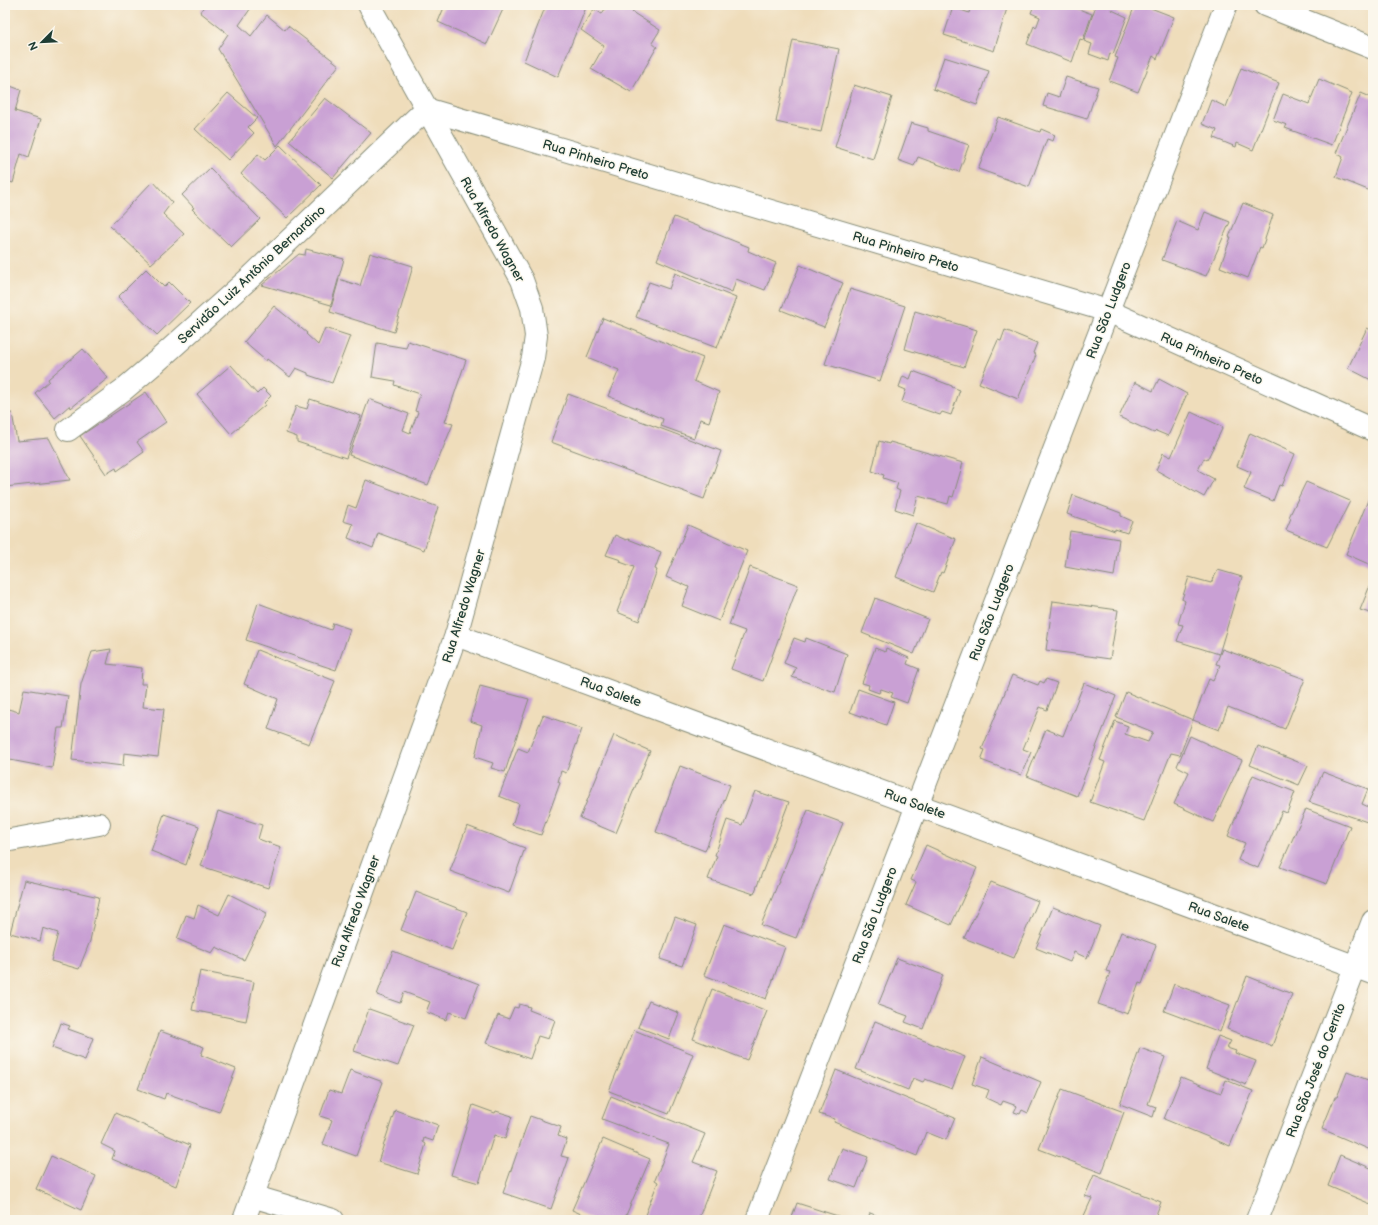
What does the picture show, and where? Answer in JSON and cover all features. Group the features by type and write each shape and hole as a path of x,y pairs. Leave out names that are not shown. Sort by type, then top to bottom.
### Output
{"street":[{"name":"Rua Alfredo Wagner","path":"244,1220 456,635 533,358 536,336 532,308 522,280 368,5"},
{"name":"Rua São Ludgero","path":"757,1220 1226,5"},
{"path":"1265,5 1373,48"},
{"name":"Rua Pinheiro Preto","path":"426,109 1108,311 1373,430"},
{"name":"Servidão Luiz Antônio Bernardino","path":"68,430 123,390 173,347 258,270 426,109"},
{"name":"Rua Salete","path":"456,635 1364,969"},
{"path":"5,841 99,824"},
{"name":"Rua São José do Cerrito","path":"1257,1220 1364,969 1373,921"},
{"path":"252,1196 333,1220"}],"building":[{"path":"205,5 253,5 239,25 251,36 267,15 285,30 288,26 339,65 277,146 218,49 228,34 200,12"},
{"path":"445,5 505,5 487,44 438,22"},
{"path":"546,5 587,5 558,77 524,61"},
{"path":"607,5 627,5 634,9 632,12 660,30 652,43 657,47 631,92 591,69 604,46 581,30 594,9 602,14"},
{"path":"971,5 1008,5 994,51 944,35 953,7 969,13"},
{"path":"1034,5 1068,5 1092,14 1083,40 1080,39 1072,62 1027,44 1034,26 1036,28 1040,17 1031,13"},
{"path":"1093,5 1114,5 1112,10 1127,17 1113,54 1110,53 1108,61 1089,54 1092,44 1084,41 1095,8 1092,7"},
{"path":"1135,5 1143,5 1174,17 1157,59 1153,56 1138,92 1109,81 1118,58 1115,57"},
{"path":"793,40 839,49 821,132 776,122"},
{"path":"944,57 989,71 977,105 933,89"},
{"path":"1241,68 1279,83 1253,150 1237,143 1236,147 1214,138 1217,130 1202,124 1211,100 1226,107"},
{"path":"1066,77 1098,87 1087,119 1043,106 1047,93 1059,97"},
{"path":"1319,79 1352,93 1332,145 1285,128 1287,125 1273,120 1283,94 1309,104"},
{"path":"5,84 21,90 15,111 41,119 29,157 21,154 13,183 5,180"},
{"path":"854,85 892,97 873,159 835,147"},
{"path":"228,93 257,118 248,127 254,133 228,160 195,129"},
{"path":"1361,93 1373,98 1373,192 1336,177 1343,157 1336,153"},
{"path":"325,98 371,133 333,178 289,141"},
{"path":"998,117 1040,132 1041,129 1055,135 1053,141 1047,139 1029,187 978,169"},
{"path":"911,123 928,128 928,131 969,145 959,172 918,157 914,166 898,160"},
{"path":"280,145 321,185 287,218 241,174 258,154 265,160"},
{"path":"210,168 260,219 231,247 192,209 194,208 182,195"},
{"path":"153,181 172,202 163,214 184,234 151,264 110,226"},
{"path":"1243,203 1273,215 1262,248 1260,247 1248,278 1220,267 1231,237 1229,237"},
{"path":"1205,212 1230,222 1206,276 1162,260 1177,221 1198,230"},
{"path":"674,217 749,247 748,251 776,263 765,290 736,279 732,292 657,260"},
{"path":"306,249 344,259 331,305 262,285 299,254 305,255"},
{"path":"370,253 413,266 394,332 330,312 339,279 360,286"},
{"path":"800,265 843,283 824,327 781,310"},
{"path":"146,269 164,287 169,282 190,303 157,335 118,297"},
{"path":"675,273 736,298 717,348 636,317 649,282 669,289"},
{"path":"850,289 905,306 880,381 825,364"},
{"path":"274,306 307,333 306,334 318,345 325,328 350,336 332,383 308,375 308,373 296,368 290,377 267,359 266,361 244,342"},
{"path":"915,311 977,330 964,367 905,349"},
{"path":"603,318 703,358 694,381 719,392 709,422 700,419 694,438 661,426 663,419 608,396 619,370 587,357"},
{"path":"1367,328 1373,331 1373,381 1348,368"},
{"path":"1005,330 1037,343 1033,353 1036,355 1018,399 979,383 998,340 1001,341"},
{"path":"408,341 466,360 445,422 453,424 428,485 349,455 369,399 409,414 403,430 410,433 418,412 415,411 420,394 394,385 395,381 372,377 377,343 406,348"},
{"path":"83,349 108,378 71,408 70,405 55,418 35,393 49,381 48,379"},
{"path":"231,365 257,394 263,388 271,396 264,403 265,405 231,434 197,394"},
{"path":"913,371 960,390 951,415 942,412 940,415 902,402 906,390 899,387 903,376 910,379"},
{"path":"1159,379 1187,394 1168,436 1156,431 1154,433 1119,417 1135,382 1153,391"},
{"path":"146,392 166,422 137,442 144,452 117,471 116,468 106,474 80,436"},
{"path":"568,394 721,451 704,499 551,442"},
{"path":"310,399 361,416 346,458 297,442 297,437 286,433 296,406 307,409"},
{"path":"1191,412 1223,427 1207,460 1204,458 1198,470 1214,479 1204,497 1156,470 1163,453 1171,457"},
{"path":"12,413 17,441 49,438 70,480 5,487 5,414"},
{"path":"1250,433 1295,454 1282,486 1279,485 1273,501 1244,489 1251,472 1237,466"},
{"path":"879,441 889,444 890,442 963,463 953,497 950,496 948,504 918,496 913,515 895,509 900,491 896,489 898,483 883,478 884,475 872,471"},
{"path":"366,480 438,507 424,550 378,533 373,548 348,538 353,524 343,521 348,505 356,508"},
{"path":"1306,482 1350,501 1327,547 1286,530 1291,518 1289,517"},
{"path":"1373,488 1373,566 1346,554"},
{"path":"1073,495 1121,513 1121,516 1132,521 1127,533 1115,529 1115,531 1067,514"},
{"path":"916,523 956,539 943,573 941,572 933,592 896,577"},
{"path":"688,525 747,551 719,621 682,606 689,587 666,577"},
{"path":"1070,531 1119,539 1114,576 1065,567"},
{"path":"615,535 661,552 655,569 657,570 639,621 617,612 634,567 620,562 621,560 606,555"},
{"path":"750,567 798,585 763,681 731,669 745,631 729,625"},
{"path":"1218,570 1242,577 1219,654 1177,641 1183,625 1178,624 1185,601 1182,599 1189,577 1211,583"},
{"path":"1373,578 1373,614 1360,610"},
{"path":"875,598 928,619 914,654 862,633"},
{"path":"1053,601 1118,610 1110,659 1046,650"},
{"path":"258,603 331,630 333,623 350,629 336,670 246,640"},
{"path":"794,638 805,642 806,638 847,654 835,692 792,677 796,668 784,663"},
{"path":"875,648 885,652 886,648 909,658 907,664 919,669 907,703 891,697 893,693 881,689 879,693 868,689 869,685 862,683"},
{"path":"111,649 107,664 142,668 141,684 146,684 143,707 164,709 158,757 124,753 123,766 72,760 81,684 92,652"},
{"path":"1222,649 1305,679 1285,729 1228,707 1219,730 1193,720 1209,679 1213,681 1220,665 1216,664"},
{"path":"257,650 335,681 309,744 268,729 278,699 244,684"},
{"path":"1012,675 1038,685 1040,681 1044,683 1046,679 1057,683 1047,710 1040,707 1023,749 1031,752 1021,775 981,760 985,750 982,749"},
{"path":"1084,683 1116,696 1077,796 1027,776 1046,729 1063,736"},
{"path":"480,686 529,699 505,772 491,768 493,763 475,757 482,725 470,721"},
{"path":"24,689 68,696 63,728 58,728 52,768 5,759 5,719 8,709 19,712"},
{"path":"858,689 894,702 886,725 850,712"},
{"path":"1126,692 1193,720 1180,755 1171,753 1144,821 1090,802 1105,762 1100,760 1115,721 1128,726 1125,734 1148,742 1153,732 1116,717"},
{"path":"543,715 582,729 566,773 561,771 558,782 560,783 541,835 512,825 519,804 499,796 518,748 528,752"},
{"path":"614,735 650,751 616,833 580,818"},
{"path":"1190,736 1242,760 1213,822 1174,804 1189,772 1177,766"},
{"path":"1258,746 1308,766 1299,785 1250,765"},
{"path":"680,766 730,785 705,851 656,832"},
{"path":"1323,772 1368,789 1362,804 1373,809 1373,824 1309,802"},
{"path":"1253,775 1295,792 1287,813 1282,811 1258,868 1238,860 1245,843 1228,836"},
{"path":"755,791 789,802 754,894 708,879 717,856 715,855 727,820 742,825"},
{"path":"1306,809 1350,826 1327,884 1280,867"},
{"path":"808,810 843,823 796,938 761,925"},
{"path":"218,811 262,825 258,839 281,847 268,888 201,866"},
{"path":"164,814 199,826 186,865 151,851"},
{"path":"467,826 525,848 509,893 450,871"},
{"path":"926,845 977,868 951,925 906,905 916,882 911,880"},
{"path":"24,880 99,897 90,941 79,969 51,961 58,933 43,928 40,941 10,933"},
{"path":"991,882 1038,901 1014,958 964,938"},
{"path":"416,892 467,912 452,950 401,930"},
{"path":"229,894 267,913 244,960 216,947 212,953 177,939 186,915 194,918 198,905 219,915"},
{"path":"1053,907 1100,926 1087,958 1074,952 1070,962 1036,948"},
{"path":"675,917 697,925 682,966 660,959"},
{"path":"724,924 785,947 766,999 704,975"},
{"path":"1121,932 1156,945 1142,984 1139,983 1128,1014 1098,1004 1110,972 1106,971"},
{"path":"393,951 479,984 466,1018 449,1012 446,1020 426,1012 430,1002 404,992 400,1003 377,995"},
{"path":"897,958 943,975 923,1029 905,1022 908,1016 878,1005"},
{"path":"200,971 254,982 246,1021 192,1010"},
{"path":"1247,976 1292,994 1272,1046 1227,1029"},
{"path":"1174,984 1230,1005 1220,1032 1164,1011"},
{"path":"712,989 767,1011 747,1060 693,1039"},
{"path":"649,1001 679,1013 669,1039 638,1027"},
{"path":"519,1004 530,1007 529,1010 555,1020 548,1039 538,1036 530,1059 486,1043 498,1015 509,1019 514,1007 518,1008"},
{"path":"369,1009 414,1025 398,1066 354,1051"},
{"path":"875,1021 965,1057 952,1089 925,1079 923,1082 913,1078 908,1090 856,1069"},
{"path":"61,1023 70,1026 68,1029 93,1038 85,1060 52,1048"},
{"path":"634,1030 693,1054 669,1114 609,1091"},
{"path":"160,1031 204,1047 201,1055 236,1069 219,1112 166,1093 164,1099 138,1089"},
{"path":"1218,1036 1231,1041 1227,1048 1236,1051 1235,1053 1256,1061 1246,1085 1206,1069"},
{"path":"1140,1048 1165,1057 1148,1104 1156,1107 1153,1117 1120,1104"},
{"path":"982,1057 1041,1082 1028,1113 1022,1110 1020,1114 1014,1112 1017,1106 1003,1101 1001,1105 986,1098 989,1090 972,1084"},
{"path":"1373,1067 1373,1151 1322,1129 1347,1072 1368,1080"},
{"path":"350,1070 383,1082 356,1156 323,1144 332,1120 320,1116 329,1090 341,1094"},
{"path":"836,1070 955,1118 946,1140 926,1132 917,1156 834,1122 835,1119 819,1114"},
{"path":"1181,1077 1221,1093 1226,1080 1253,1091 1230,1146 1164,1119"},
{"path":"1062,1089 1124,1112 1102,1173 1039,1149"},
{"path":"611,1096 705,1134 693,1162 717,1171 698,1220 643,1220 658,1182 655,1180 669,1144 602,1119"},
{"path":"473,1105 495,1113 496,1111 512,1116 505,1139 494,1135 479,1183 451,1175"},
{"path":"395,1110 438,1125 433,1141 424,1138 423,1142 426,1144 417,1174 378,1162"},
{"path":"115,1113 190,1145 176,1186 112,1159 115,1151 101,1144"},
{"path":"530,1116 561,1127 558,1136 567,1139 561,1156 569,1158 551,1209 503,1193"},
{"path":"603,1139 650,1159 624,1220 595,1220 572,1210"},
{"path":"842,1148 868,1157 856,1188 830,1179"},
{"path":"1340,1155 1373,1169 1373,1205 1328,1186"},
{"path":"51,1156 96,1176 81,1210 36,1189"},
{"path":"1094,1175 1161,1202 1154,1220 1088,1220 1083,1218 1092,1198 1085,1196"},
{"path":"797,1203 844,1218 843,1220 791,1220"},
{"path":"870,1213 888,1220 868,1220"}]}
